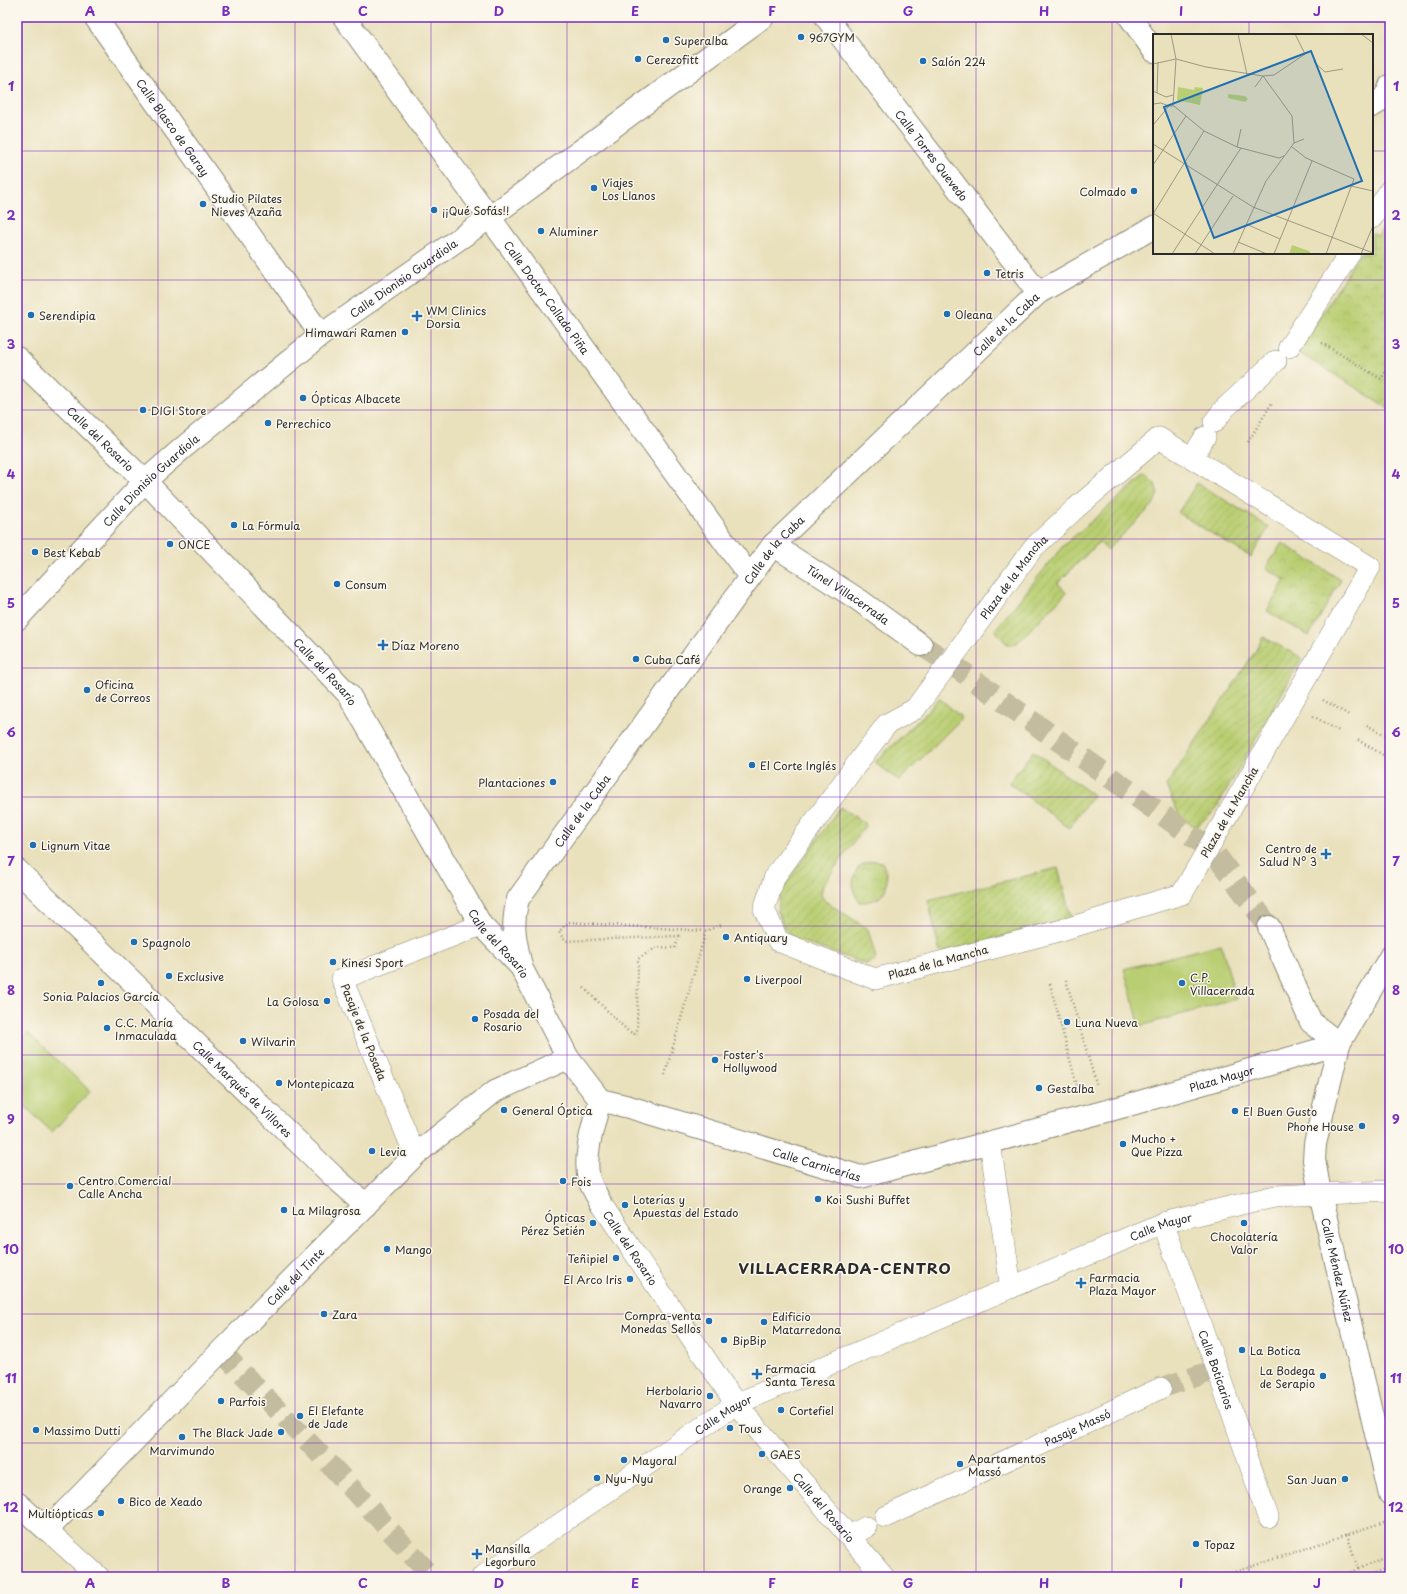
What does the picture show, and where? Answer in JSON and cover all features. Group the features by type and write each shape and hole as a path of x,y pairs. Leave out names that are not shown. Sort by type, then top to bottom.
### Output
{"street":[{"name":"Calle Blasco de Garay","path":"95,17 321,335"},
{"name":"Calle Doctor Collado Piña","path":"344,17 750,577"},
{"name":"Calle Dionisio Guardiola","path":"17,619 145,481 184,447 321,335 489,218 763,17"},
{"name":"Calle Torres Quevedo","path":"826,17 1038,293"},
{"path":"1130,17 1153,51"},
{"path":"1373,216 1390,190"},
{"name":"Calle de la Caba","path":"521,967 514,935 513,916 518,899 773,545 1038,293 1153,228"},
{"path":"1192,458 1224,409 1283,354 1349,254"},
{"name":"Calle del Rosario","path":"17,358 145,481 349,695 481,925 521,967 568,1058 600,1100 591,1137 587,1167 590,1180 600,1202 736,1404 858,1531 884,1577"},
{"name":"Plaza de la Mancha","path":"1159,438 1192,458 1370,567 1182,894 1055,932 875,978 778,941 764,909 775,876 860,758 887,724 915,709 1033,548 1076,508 1159,438"},
{"name":"Túnel Villacerrada","path":"773,545 859,600 922,645"},
{"name":"Calle Marqués de Villores","path":"17,870 333,1176 366,1205"},
{"name":"Pasaje de la Posada","path":"415,1155 342,979 481,925"},
{"path":"1269,927 1311,1022 1339,1044"},
{"name":"Calle Méndez Núñez","path":"1390,957 1339,1044 1316,1144 1314,1160 1320,1193 1390,1494"},
{"name":"Plaza Mayor","path":"1103,1111 1129,1105 1339,1044"},
{"name":"Calle del Tinte","path":"47,1530 415,1155 495,1091 568,1058"},
{"name":"Calle Carnicerías","path":"600,1100 861,1177 1103,1111"},
{"path":"990,1142 1010,1288"},
{"name":"Calle Mayor","path":"482,1577 736,1404 1163,1223 1275,1196 1390,1191"},
{"name":"Calle Boticarios","path":"1163,1223 1213,1371 1268,1517"},
{"name":"Pasaje Massó","path":"885,1517 1161,1388"},
{"path":"17,1503 99,1577"}],"path":[{"path":"1320,342 1381,379 1390,365"},
{"path":"1248,442 1257,428"},
{"path":"1367,725 1390,738"},
{"path":"1358,740 1390,759"},
{"path":"584,988 628,1031 637,1035 638,959 657,947 675,948 679,936 566,941 558,932 568,922 706,931 721,925"},
{"path":"665,1075 706,931"},
{"path":"1066,980 1092,1072"},
{"path":"1050,984 1078,1090 1084,1088"},
{"path":"1090,1086 1096,1085"},
{"path":"1220,1577 1390,1520"},
{"path":"1347,1534 1358,1569"},
{"path":"1339,1577 1390,1557"},
{"path":"1367,1577 1375,1575 1390,1567"}],"green space":[{"path":"1390,217 1390,409 1298,352 1359,254 1373,254 1373,234 1378,236"},
{"path":"1145,475 1155,484 1158,494 1153,505 1107,550 1099,542 1058,583 1066,593 1017,643 1011,645 1006,643 995,630 1063,546"},
{"path":"1197,483 1269,527 1251,557 1178,513"},
{"path":"1282,543 1341,580 1309,636 1267,611 1285,580 1266,568"},
{"path":"1263,637 1302,658 1216,809 1196,827 1181,819 1166,786 1255,652"},
{"path":"939,698 960,716 960,720 899,781 876,763 876,761 929,710"},
{"path":"1033,751 1093,795 1069,828 1009,783"},
{"path":"840,807 864,823 865,826 823,885 821,895 825,901 868,929 876,958 875,960 866,964 794,939 784,928 778,912 780,892"},
{"path":"867,862 882,862 885,870 887,884 885,890 876,899 860,902 855,894 853,885 856,871"},
{"path":"1058,868 1071,918 940,953 928,900"},
{"path":"1221,944 1236,999 1140,1026 1124,969"},
{"path":"28,1033 90,1091 52,1132 17,1099 17,1045"}],"tunnel":[{"path":"921,645 957,668 1213,851 1269,927"},
{"path":"221,1351 335,1470 432,1577"},
{"path":"1161,1388 1209,1372"}],"place":[{"name":"967GYM","path":"801,37"},
{"name":"Superalba","path":"666,40"},
{"name":"Cerezofitt","path":"638,59"},
{"name":"Salón 224","path":"923,61"},
{"name":"Viajes Los Llanos","path":"594,188"},
{"name":"Colmado","path":"1134,191"},
{"name":"Studio Pilates Nieves Azaña","path":"203,204"},
{"name":"¡¡Qué Sofás!!","path":"434,210"},
{"name":"Aluminer","path":"541,231"},
{"name":"Tetris","path":"987,273"},
{"name":"Oleana","path":"947,314"},
{"name":"Serendipia","path":"31,315"},
{"name":"WM Clinics Dorsia","path":"417,316"},
{"name":"Himawari Ramen","path":"405,332"},
{"name":"Ópticas Albacete","path":"303,398"},
{"name":"DIGI Store","path":"143,410"},
{"name":"Perrechico","path":"268,423"},
{"name":"La Fórmula","path":"234,525"},
{"name":"ONCE","path":"170,544"},
{"name":"Best Kebab","path":"35,552"},
{"name":"Consum","path":"337,584"},
{"name":"Díaz Moreno","path":"383,645"},
{"name":"Cuba Café","path":"636,659"},
{"name":"Oficina de Correos","path":"87,690"},
{"name":"El Corte Inglés","path":"752,765"},
{"name":"Plantaciones","path":"553,782"},
{"name":"Lignum Vitae","path":"33,845"},
{"name":"Centro de Salud Nº 3","path":"1326,854"},
{"name":"Antiquary","path":"726,937"},
{"name":"Spagnolo","path":"134,942"},
{"name":"Kinesi Sport","path":"333,962"},
{"name":"Exclusive","path":"169,976"},
{"name":"Liverpool","path":"747,979"},
{"name":"Sonia Palacios García","path":"101,983"},
{"name":"C.P. Villacerrada","path":"1182,983"},
{"name":"La Golosa","path":"327,1001"},
{"name":"Posada del Rosario","path":"475,1019"},
{"name":"Luna Nueva","path":"1067,1022"},
{"name":"C.C. María Inmaculada","path":"107,1028"},
{"name":"Wilvarin","path":"243,1041"},
{"name":"Foster's Hollywood","path":"715,1060"},
{"name":"Montepicaza","path":"279,1083"},
{"name":"Gestalba","path":"1039,1088"},
{"name":"General Óptica","path":"504,1110"},
{"name":"El Buen Gusto","path":"1235,1111"},
{"name":"Phone House","path":"1362,1126"},
{"name":"Mucho + Que Pizza","path":"1123,1144"},
{"name":"Levia","path":"372,1151"},
{"name":"Fois","path":"563,1181"},
{"name":"Centro Comercial Calle Ancha","path":"70,1186"},
{"name":"Koi Sushi Buffet","path":"818,1199"},
{"name":"Loterías y Apuestas del Estado","path":"625,1205"},
{"name":"La Milagrosa","path":"284,1210"},
{"name":"Ópticas Pérez Setién","path":"593,1223"},
{"name":"Chocolatería Valor","path":"1244,1223"},
{"name":"Mango","path":"387,1249"},
{"name":"Teñipiel","path":"616,1258"},
{"name":"El Arco Iris","path":"630,1279"},
{"name":"Farmacia Plaza Mayor","path":"1081,1283"},
{"name":"Zara","path":"324,1314"},
{"name":"Compra-venta Monedas Sellos","path":"709,1321"},
{"name":"Edificio Matarredona","path":"764,1322"},
{"name":"BipBip","path":"724,1340"},
{"name":"La Botica","path":"1242,1350"},
{"name":"Farmacia Santa Teresa","path":"757,1374"},
{"name":"La Bodega de Serapio","path":"1323,1376"},
{"name":"Herbolario Navarro","path":"710,1396"},
{"name":"Parfois","path":"221,1401"},
{"name":"Cortefiel","path":"781,1410"},
{"name":"El Elefante de Jade","path":"300,1416"},
{"name":"Tous","path":"730,1428"},
{"name":"Massimo Dutti","path":"36,1430"},
{"name":"The Black Jade","path":"281,1432"},
{"name":"Marvimundo","path":"182,1437"},
{"name":"GAES","path":"762,1454"},
{"name":"Mayoral","path":"624,1460"},
{"name":"Apartamentos Massó","path":"960,1464"},
{"name":"Nyu-Nyu","path":"597,1478"},
{"name":"San Juan","path":"1345,1479"},
{"name":"Orange","path":"790,1488"},
{"name":"Bico de Xeado","path":"121,1501"},
{"name":"Multiópticas","path":"101,1513"},
{"name":"Topaz","path":"1196,1544"},
{"name":"Mansilla Legorburo","path":"477,1554"}],"district":[{"name":"VILLACERRADA-CENTRO","path":"845,1267"}]}
